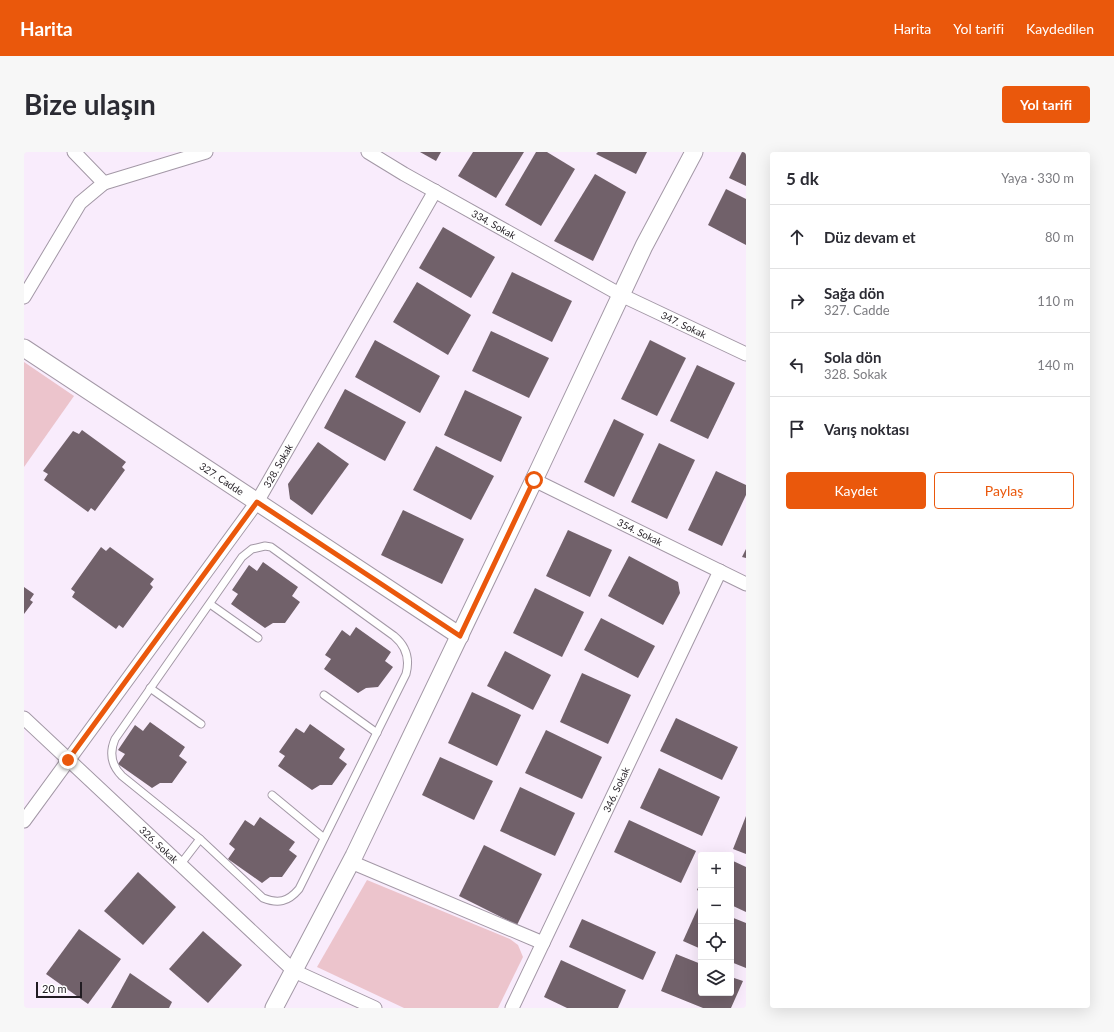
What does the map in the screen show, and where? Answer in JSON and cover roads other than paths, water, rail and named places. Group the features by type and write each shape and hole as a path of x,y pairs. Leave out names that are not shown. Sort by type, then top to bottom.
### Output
{"street":[{"path":"74,152 104,183"},
{"path":"24,296 80,203 104,183 206,152"},
{"name":"334. Sokak","path":"368,152 435,192 621,295"},
{"path":"274,1008 351,862 460,636 644,246 694,152"},
{"name":"328. Sokak","path":"24,821 257,502 435,192"},
{"name":"347. Sokak","path":"621,295 746,354"},
{"name":"327. Cadde","path":"25,344 257,502 460,636"},
{"name":"354. Sokak","path":"534,480 746,584"},
{"name":"346. Sokak","path":"512,1008 720,571"},
{"name":"326. Sokak","path":"24,718 294,971 375,1008"},
{"path":"351,862 543,943"}],"lane":[{"path":"258,547 271,547 399,640 408,659 406,674 299,889 295,894 283,901 263,898 200,839 122,776 113,765 111,758 112,745 115,739 210,604 242,557 252,549 258,547"},
{"path":"210,604 258,638"},
{"path":"150,688 201,724"},
{"path":"324,695 377,733"},
{"path":"272,795 324,838"},
{"path":"180,865 200,839"}]}
